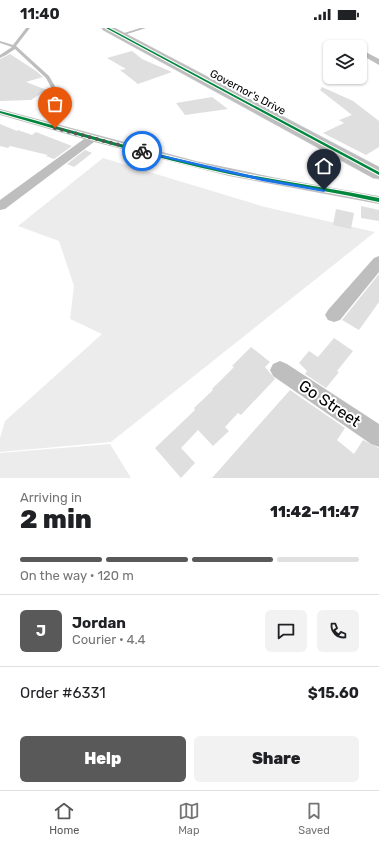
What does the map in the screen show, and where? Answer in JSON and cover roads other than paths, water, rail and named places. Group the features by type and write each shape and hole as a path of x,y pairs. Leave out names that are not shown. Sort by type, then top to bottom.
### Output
{"highway":[{"name":"Governor's Drive","path":"113,31 379,174"}],"street":[{"path":"367,49 373,48"},
{"path":"367,54 379,62"},
{"path":"0,112 206,167 262,179 379,200"},
{"path":"0,206 93,138"},
{"path":"334,315 379,262"},
{"name":"Go Street","path":"280,370 379,436"}],"lane":[{"path":"0,57 7,54 15,47 28,28"},
{"path":"113,31 144,28"},
{"path":"0,42 15,47 48,77 54,88"}]}
